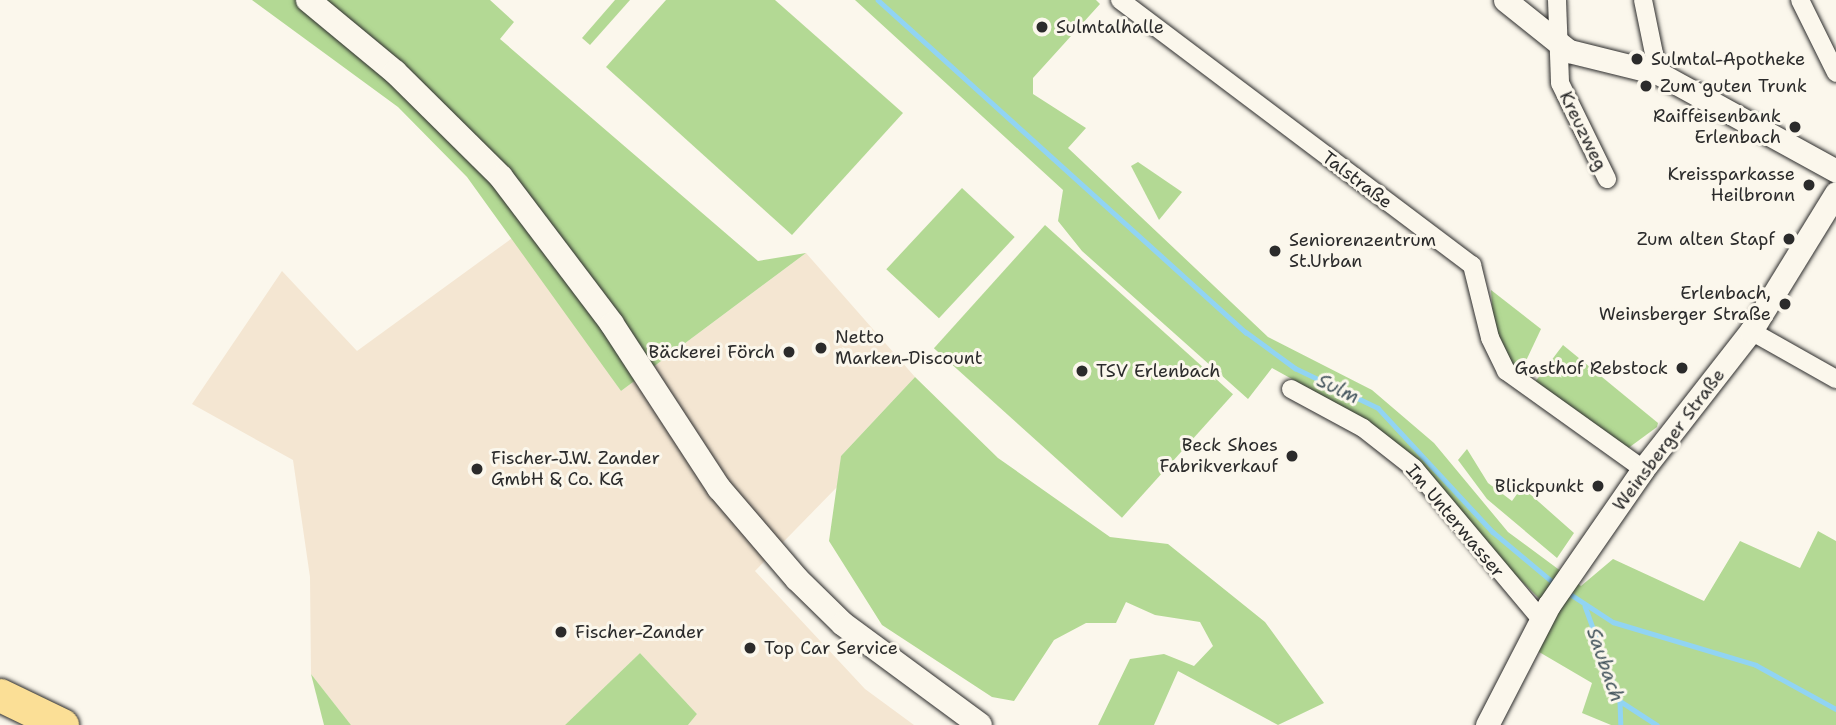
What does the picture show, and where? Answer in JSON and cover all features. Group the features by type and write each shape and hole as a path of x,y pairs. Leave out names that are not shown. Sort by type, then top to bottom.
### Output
{"highway":[{"path":"0,695 62,725"}],"main road":[{"path":"308,0 395,72 501,177 612,324 719,488 797,579 843,624 980,725"}],"street":[{"name":"Talstraße","path":"1120,0 1472,265 1490,338 1506,371 1643,469"},
{"path":"1505,0 1555,42 1586,58 1658,73 1836,171"},
{"name":"Kreuzweg","path":"1557,0 1555,42 1560,83 1607,179"},
{"path":"1643,0 1658,73"},
{"path":"1800,0 1836,73"},
{"name":"Weinsberger Straße","path":"1489,724 1545,612 1643,469 1751,331 1836,193"},
{"path":"1751,331 1836,379"},
{"name":"Im Unterwasser","path":"1291,389 1363,428 1413,468 1545,612"}],"shaded area":[{"path":"515,236 621,391 806,253 915,377 841,456 838,486 755,571 865,689 914,725 688,725 697,714 640,653 565,725 351,725 311,674 310,577 293,460 192,404 282,271 357,351"}],"green space":[{"path":"252,0 490,0 514,22 500,39 758,261 806,253 621,391 467,177 398,107"},
{"path":"615,0 630,0 590,45 582,38"},
{"path":"666,0 775,0 903,113 792,235 606,67"},
{"path":"855,0 1096,0 1100,4 1033,78 1033,94 1086,128 1068,148 1268,337 1372,390 1434,443 1508,532 1581,586 1613,559 1704,601 1740,541 1800,568 1818,531 1836,541 1836,725 1611,725 1582,713 1592,683 1534,649 1556,615 1346,409 1272,368 1248,399 1082,251 1058,221 1063,190"},
{"path":"1138,162 1182,192 1159,220 1131,166"},
{"path":"962,188 1015,237 939,318 886,269"},
{"name":"TSV Erlenbach","path":"1045,225 1233,394 1122,518 934,348"},
{"path":"1491,290 1541,329 1524,365 1514,369 1494,334"},
{"path":"1563,345 1658,423 1657,427 1627,449 1535,382"},
{"path":"915,377 998,458 1110,537 1168,544 1265,622 1324,703 1278,725 1178,671 1154,725 1098,725 1130,659 1164,654 1194,666 1213,646 1200,622 1155,615 1126,602 1116,623 1086,623 1054,640 1014,701 992,697 882,625 829,541 841,456"},
{"path":"1467,449 1488,483 1512,501 1522,487 1574,533 1557,558 1487,499 1458,460"},
{"path":"640,653 697,714 688,725 565,725"},
{"path":"311,674 351,725 324,725"}],"waterway":[{"name":"Sulm","path":"878,0 1246,332 1295,368 1378,408 1493,532 1554,583"},
{"name":"Sulm","path":"1567,592 1613,622 1756,665 1836,709"},
{"name":"Saubach","path":"1585,606 1620,701 1621,725"},
{"path":"1620,701 1657,725"}],"place":[{"name":"Sulmtalhalle","path":"1042,27"},
{"name":"Sulmtal-Apotheke","path":"1637,59"},
{"name":"Zum guten Trunk","path":"1646,86"},
{"name":"Raiffeisenbank Erlenbach","path":"1795,127"},
{"name":"Kreissparkasse Heilbronn","path":"1809,185"},
{"name":"Zum alten Stapf","path":"1789,239"},
{"name":"Seniorenzentrum St.Urban","path":"1275,251"},
{"name":"Erlenbach, Weinsberger Straße","path":"1785,304"},
{"name":"Netto Marken-Discount","path":"821,348"},
{"name":"Bäckerei Förch","path":"789,352"},
{"name":"Gasthof Rebstock","path":"1682,368"},
{"name":"TSV Erlenbach","path":"1082,371"},
{"name":"Beck Shoes Fabrikverkauf","path":"1292,456"},
{"name":"Fischer-J.W. Zander GmbH & Co. KG","path":"477,469"},
{"name":"Blickpunkt","path":"1598,486"},
{"name":"Fischer-Zander","path":"561,632"},
{"name":"Top Car Service","path":"750,648"}]}
